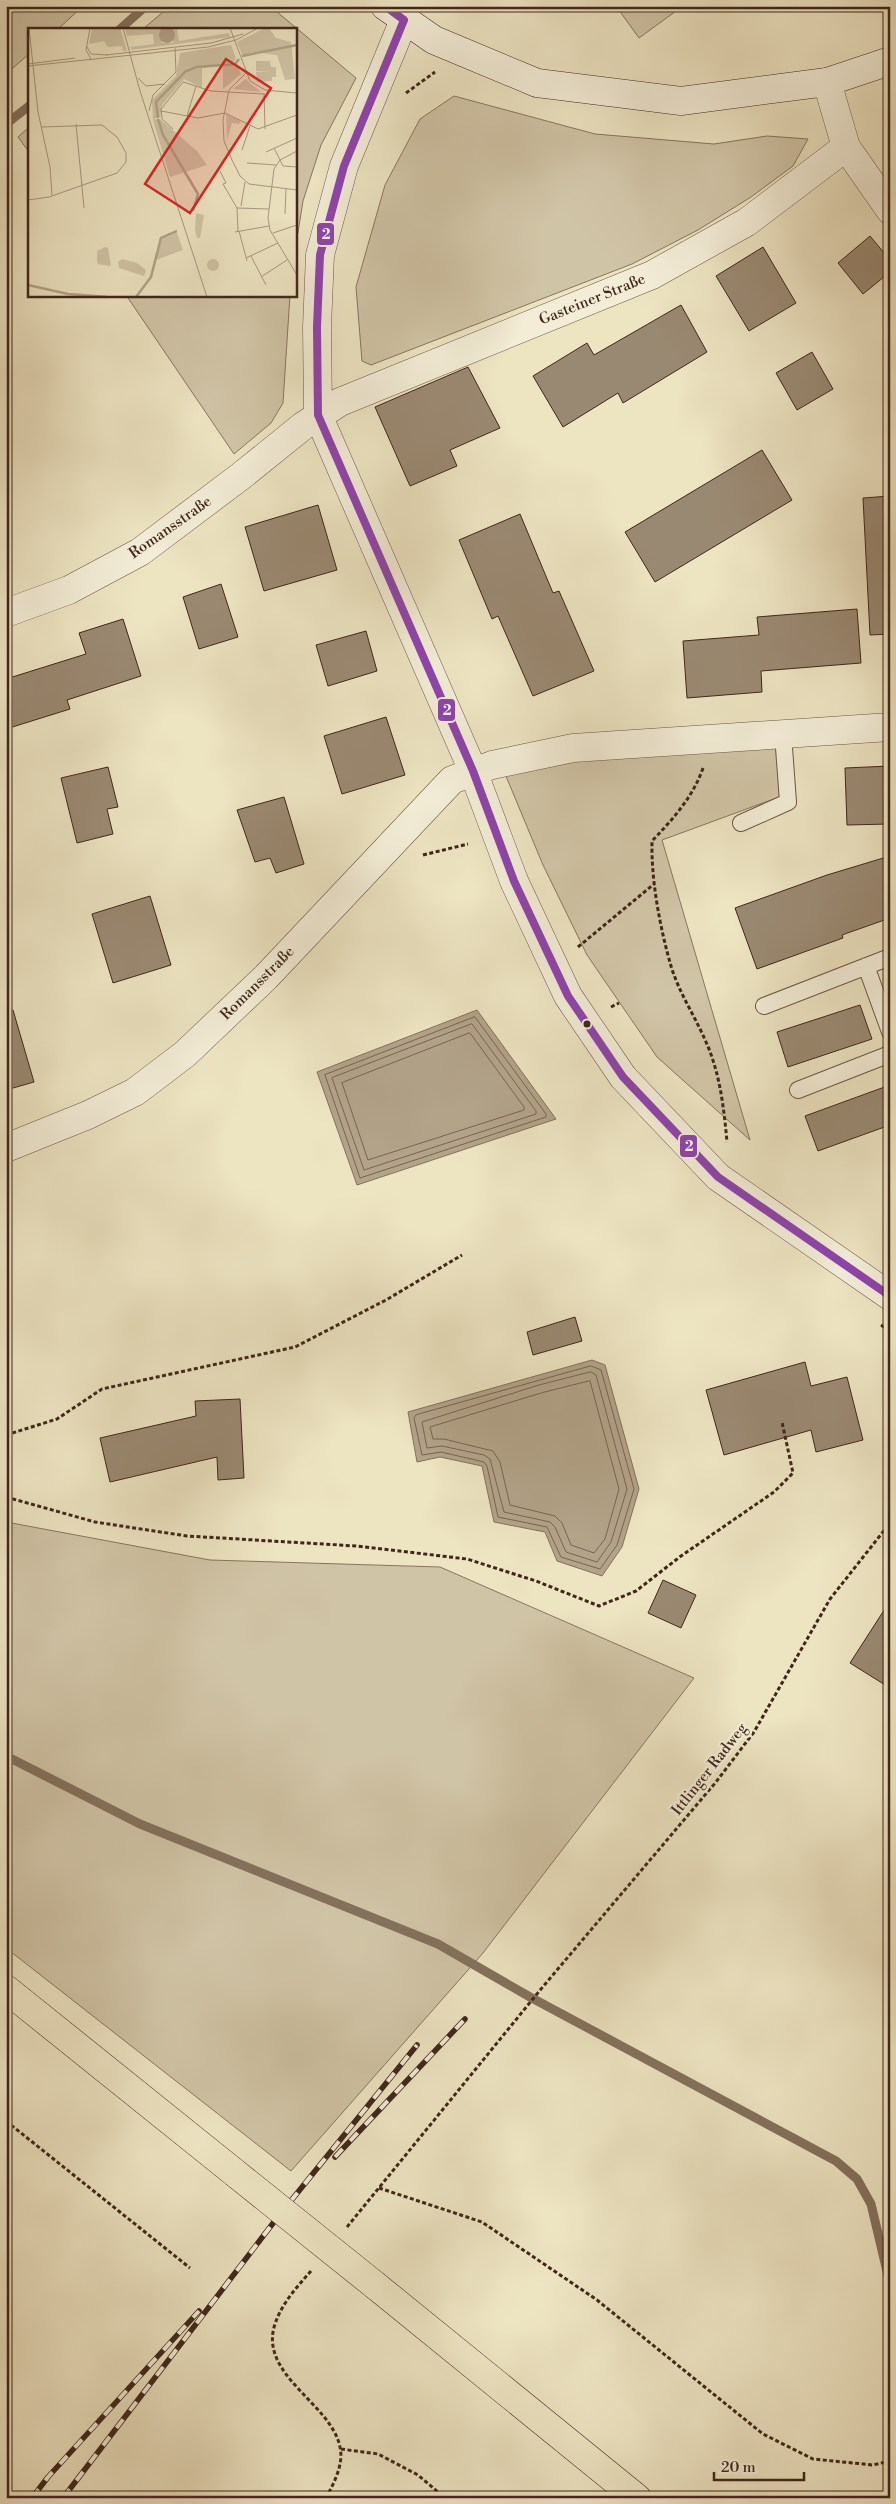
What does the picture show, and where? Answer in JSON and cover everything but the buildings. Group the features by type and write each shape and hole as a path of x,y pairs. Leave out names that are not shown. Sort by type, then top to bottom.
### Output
{"highway":[{"path":"6,1989 637,2498"}],"street":[{"path":"890,60 827,82 681,101 537,83 434,40 395,13 344,166 320,255 317,327 318,415 473,771 514,881 568,996 623,1077 718,1177 890,1296"},
{"path":"827,82 846,147 890,210"},
{"name":"Gasteiner Straße","path":"318,415 340,402 652,274 747,222 846,147"},
{"name":"Romansstraße","path":"6,613 69,590 140,552 318,415"},
{"name":"Romansstraße","path":"6,1148 88,1115 134,1092 185,1054 266,977 452,780 473,771 573,748 890,727"}],"lane":[{"path":"741,823 788,802 783,734"},
{"path":"764,1006 890,957"},
{"path":"866,966 890,1032"},
{"path":"798,1090 890,1054"}],"path":[{"path":"404,95 462,52"},
{"path":"708,739 706,759 697,786 676,816 652,841 652,871 671,966 686,1004 707,1042 723,1096 728,1149"},
{"path":"578,947 654,884"},
{"path":"573,939 582,956"},
{"path":"606,999 616,1016"},
{"path":"611,1008 619,1003"},
{"path":"6,1435 57,1419 102,1389 295,1347 386,1300 462,1255"},
{"path":"6,1497 95,1522 187,1536 356,1546 467,1559 536,1581 599,1606 636,1591 681,1556 774,1492 793,1473 782,1422"},
{"name":"Ittlinger Radweg","path":"523,2012 716,1782 754,1732 830,1599 890,1523"},
{"path":"6,2121 190,2268"},
{"path":"379,2188 482,2222 597,2300 763,2434 813,2459 873,2465 890,2461"},
{"path":"341,2449 378,2454 418,2475 445,2498"}],"shaded area":[{"path":"6,6 83,6 59,28 28,28 28,55 6,74"},
{"path":"170,6 270,6 356,78 321,145 303,201 296,245 296,28 144,28"},
{"path":"616,6 683,6 639,38"},
{"path":"454,96 595,134 714,144 767,136 808,139 793,166 751,197 698,230 632,264 371,365 362,361 356,287 385,185 420,119"},
{"path":"28,128 28,151 18,137"},
{"path":"127,296 290,296 283,403 271,423 234,454"},
{"path":"778,742 782,796 662,840 750,1140 657,1057 587,955 543,865 503,769 558,757"},
{"path":"6,1522 210,1560 440,1567 694,1678 483,1953 291,2171 6,1948"}],"water":[{"path":"477,1010 556,1119 357,1185 317,1072"},
{"path":"592,1360 605,1365 639,1489 622,1547 602,1576 557,1561 545,1532 494,1522 482,1466 440,1457 417,1462 408,1412"}],"waterway":[{"path":"121,28 146,6"},
{"path":"6,124 28,107"},
{"path":"6,1756 140,1824 438,1944 530,1997 836,2161 857,2179 871,2204 890,2284"}],"railway":[{"path":"335,2157 465,2019"},
{"path":"63,2498 277,2218 417,2045"},
{"path":"32,2498 48,2477 199,2311"}],"transit line":[{"name":"2","path":"385,6 404,20 344,166 320,255 317,327 318,415 473,771 514,881 568,996 623,1077 718,1177 890,1296"}]}
